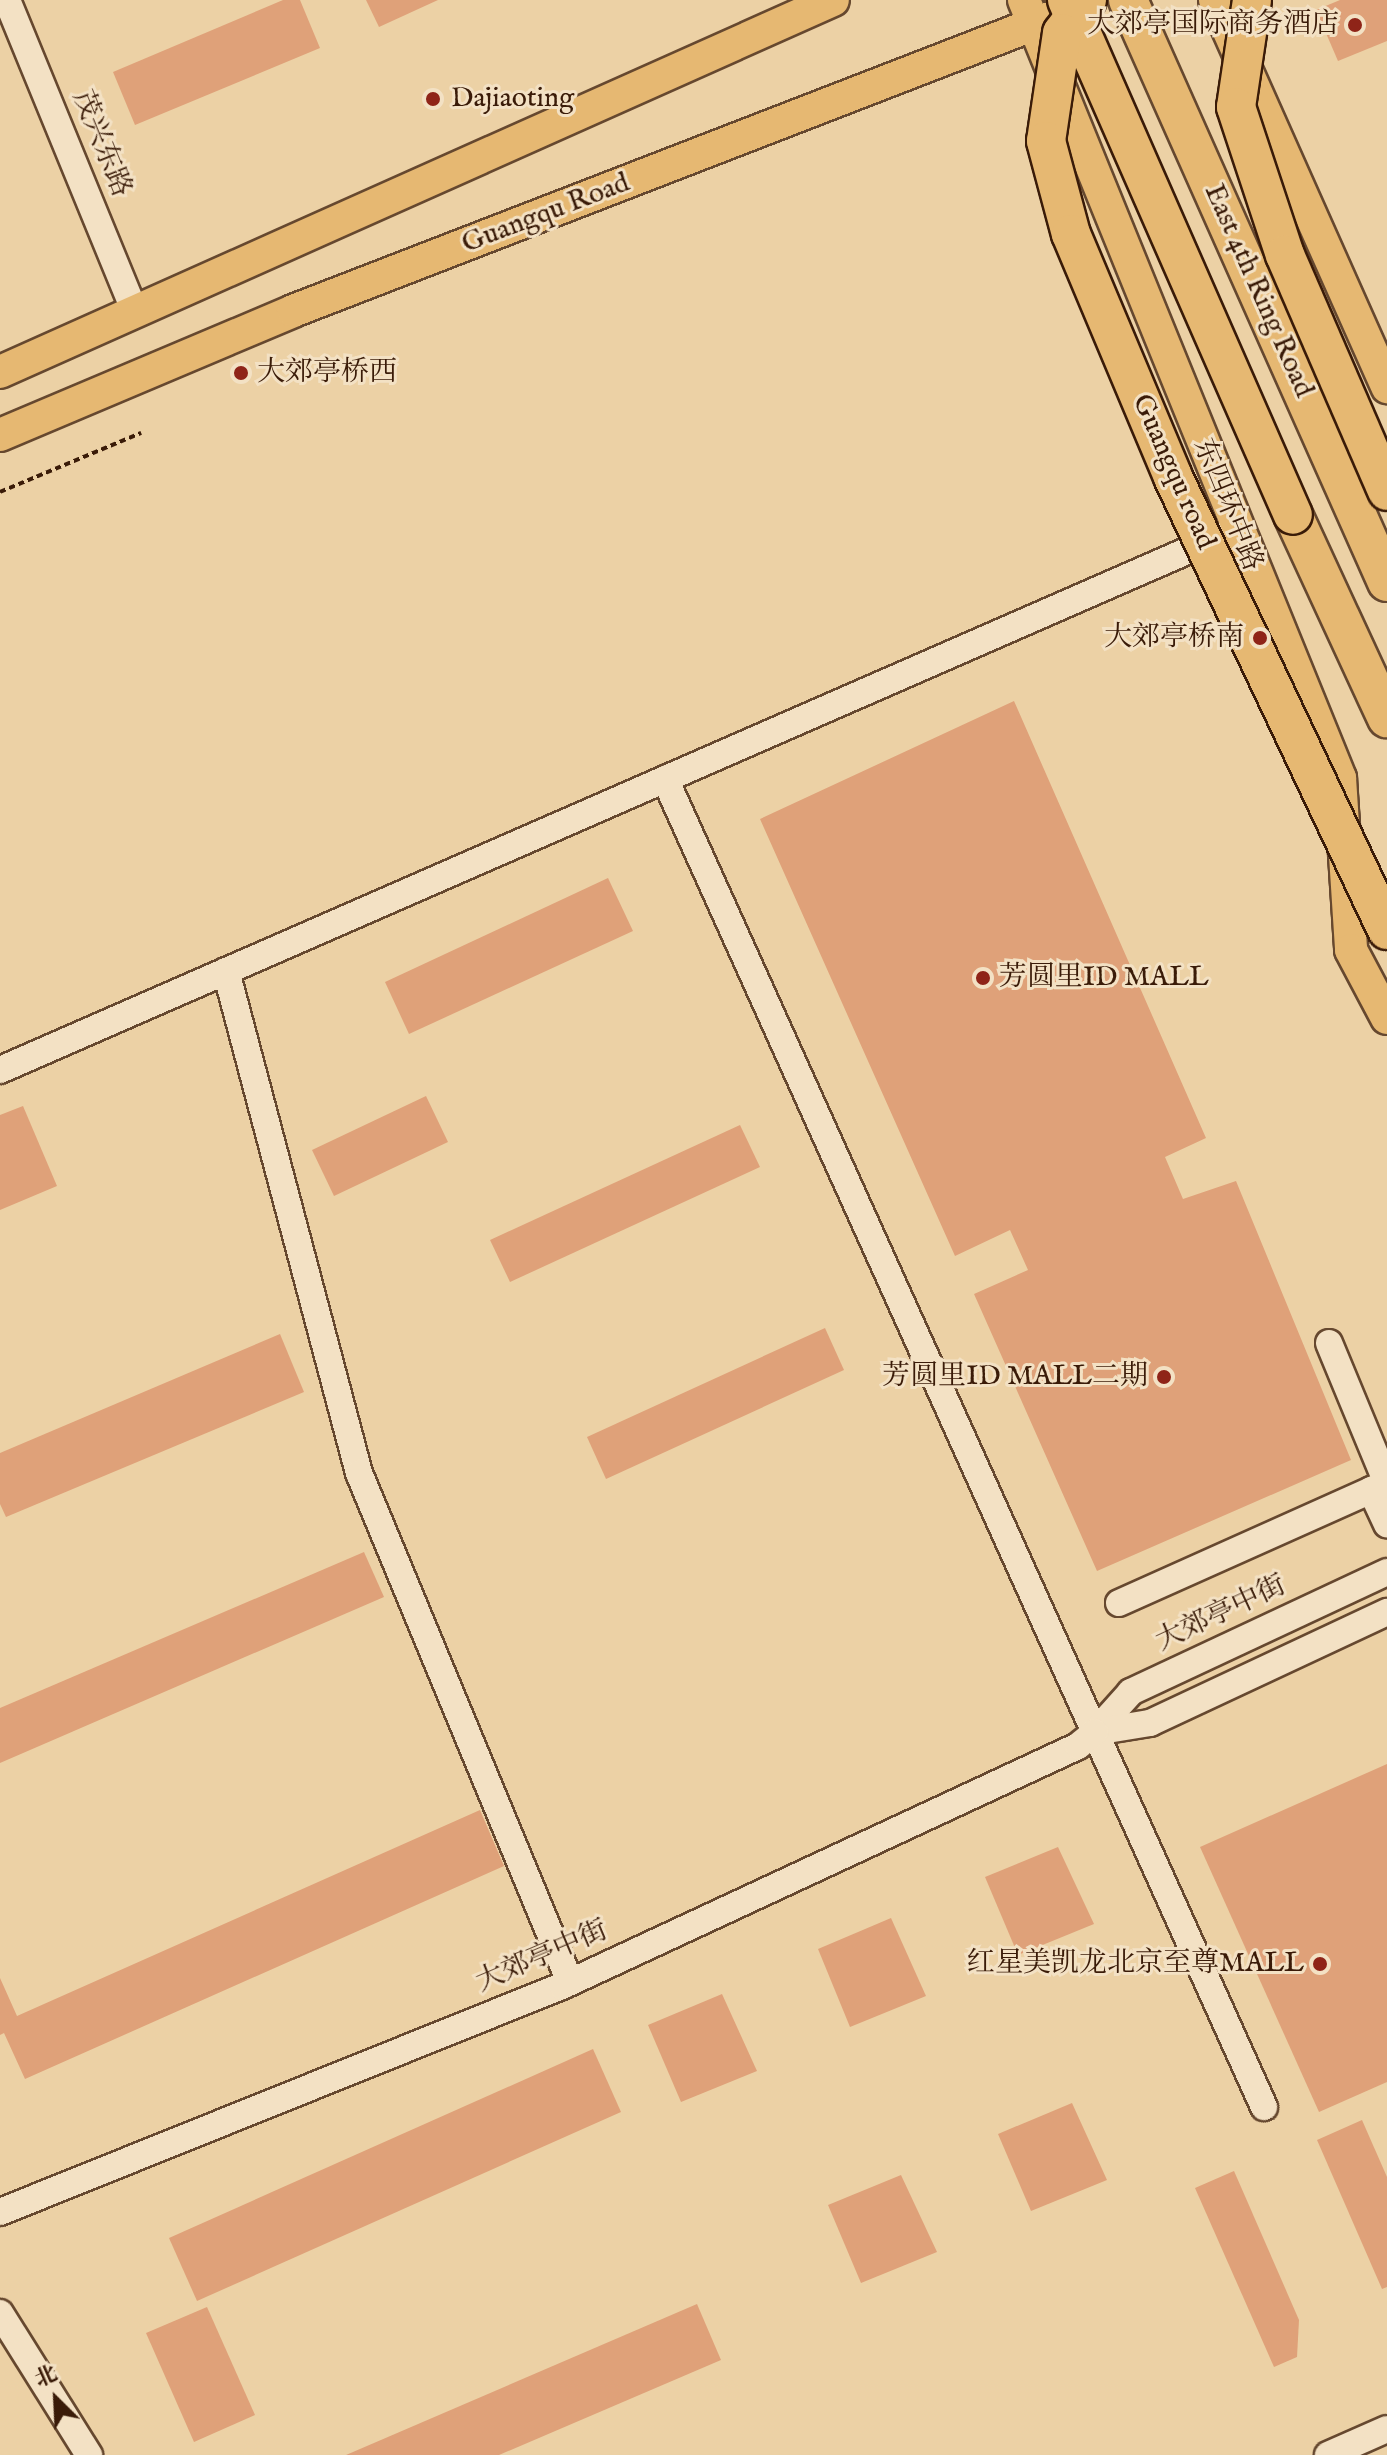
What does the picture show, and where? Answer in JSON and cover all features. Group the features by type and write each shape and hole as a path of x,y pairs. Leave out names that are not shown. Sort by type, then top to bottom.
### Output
{"highway":[{"name":"East 4th Ring Road","path":"1067,0 1293,515"},
{"name":"Guangqu road","path":"1087,0 1062,33 1046,141 1071,234 1173,477 1387,930"},
{"name":"East 4th Ring Road","path":"1128,0 1387,582"},
{"path":"1252,0 1236,107 1285,255 1387,491"},
{"name":"东四环中路","path":"1293,515 1387,718"}],"main road":[{"path":"0,372 833,0"},
{"name":"Guangqu Road","path":"0,435 293,311 1036,9 1095,0"},
{"path":"1215,0 1387,387"},
{"name":"东四环中路","path":"1036,9 1237,529 1340,778 1351,950 1387,1018"}],"street":[{"name":"茂兴东路","path":"7,0 135,312"},
{"path":"0,1070 1237,529"},
{"path":"665,779 1264,2107"},
{"path":"226,971 359,1473 570,1982"},
{"path":"1329,1343 1382,1485 1387,1525"},
{"path":"1119,1603 1382,1485"},
{"name":"大郊亭中街","path":"0,2212 570,1982 1078,1746 1131,1692 1387,1572"},
{"name":"大郊亭中街","path":"1095,1732 1150,1723 1387,1612"},
{"path":"0,2313 89,2455"},
{"path":"1328,2455 1387,2429"}],"path":[{"path":"0,492 141,433"}],"building":[{"path":"283,0 300,0 320,48 135,125 113,72"},
{"path":"366,0 438,0 379,27"},
{"name":"大郊亭国际商务酒店","path":"1340,0 1387,0 1387,41 1338,61 1316,10"},
{"name":"芳圆里ID MALL","path":"1014,701 1206,1138 1165,1157 1183,1199 1236,1181 1351,1460 1097,1571 974,1294 1028,1270 1010,1230 955,1256 760,819"},
{"path":"608,878 633,931 409,1034 385,982"},
{"path":"426,1096 448,1142 334,1196 312,1150"},
{"path":"23,1106 57,1186 0,1210 0,1115"},
{"path":"740,1125 760,1167 510,1282 490,1240"},
{"path":"825,1328 844,1370 606,1479 587,1437"},
{"path":"280,1334 304,1392 6,1517 0,1504 0,1453"},
{"path":"364,1552 384,1597 0,1763 0,1708"},
{"name":"红星美凯龙北京至尊MALL","path":"1387,1764 1387,2082 1319,2112 1200,1847"},
{"path":"480,1810 504,1866 25,2079 4,2033 0,2035 0,1978 17,2016"},
{"path":"1058,1847 1094,1924 1018,1955 985,1877"},
{"path":"891,1918 926,1996 850,2027 818,1949"},
{"path":"722,1994 757,2071 681,2102 648,2025"},
{"path":"593,2049 621,2112 197,2301 169,2238"},
{"path":"1072,2103 1107,2180 1031,2211 998,2134"},
{"path":"1362,2120 1387,2177 1387,2287 1382,2289 1317,2140"},
{"path":"1234,2171 1299,2320 1297,2357 1274,2367 1195,2188"},
{"path":"901,2175 937,2252 861,2283 828,2205"},
{"path":"697,2304 721,2360 499,2455 346,2455"},
{"path":"207,2307 255,2415 194,2442 146,2333"}],"place":[{"name":"大郊亭国际商务酒店","path":"1355,25"},
{"name":"Dajiaoting","path":"433,99"},
{"name":"大郊亭桥西","path":"241,373"},
{"name":"大郊亭桥南","path":"1260,638"},
{"name":"芳圆里ID MALL","path":"983,978"},
{"name":"芳圆里ID MALL二期","path":"1164,1377"},
{"name":"红星美凯龙北京至尊MALL","path":"1320,1964"}]}
